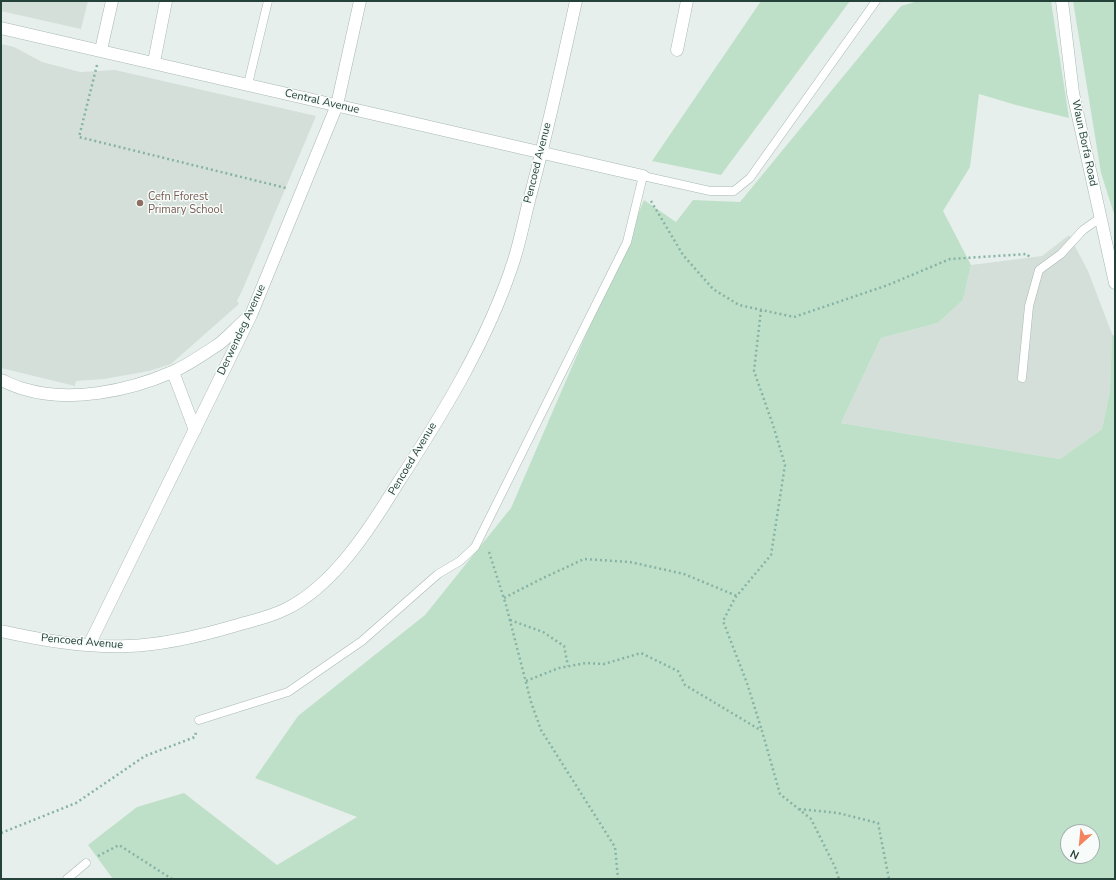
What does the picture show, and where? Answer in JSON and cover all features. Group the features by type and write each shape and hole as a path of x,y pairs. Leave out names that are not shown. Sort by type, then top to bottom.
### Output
{"street":[{"path":"102,50 112,1"},
{"path":"154,62 166,1"},
{"name":"Derwendeg Avenue","path":"89,645 251,314 337,105 360,1"},
{"name":"Pencoed Avenue","path":"1,631 34,638 89,645 126,646 158,644 210,633 286,609 314,591 332,573 354,548 386,503 432,428 484,336 514,259 542,152 576,1"},
{"path":"677,50 688,1"},
{"name":"Waun Borfa Road","path":"1062,1 1073,93 1115,283"},
{"name":"Central Avenue","path":"1,28 102,50 643,176"},
{"path":"1,380 24,389 50,394 78,395 108,392 136,385 173,372 219,344 251,314"},
{"path":"173,372 195,430"}],"lane":[{"path":"248,84 268,1"},
{"path":"199,720 288,692 362,641 438,574 460,561 475,547 627,242 643,176 710,191 734,191 750,178 876,1"},
{"path":"1022,378 1028,306 1039,270 1061,254 1083,230 1100,218"},
{"path":"67,879 86,863"}],"path":[{"path":"102,50 79,137 302,192"},
{"path":"643,176 647,195 683,255 713,289 739,305 794,317 888,285 950,259 1027,254 1039,270"},
{"path":"761,310 754,371 773,425 785,466 771,555 737,596 723,621 747,683 780,794 811,819 839,879"},
{"path":"482,533 504,598 531,702 541,730 615,847 618,879"},
{"path":"504,598 584,559 630,562 684,574 737,596"},
{"path":"510,620 543,632 564,646 568,666"},
{"path":"526,681 559,668 586,663 604,664 641,653 678,671 685,685 762,731"},
{"path":"1,833 76,803 144,756 195,737 199,720"},
{"path":"799,809 838,813 878,823 888,879"},
{"path":"86,863 119,845 172,879"}],"shaded area":[{"path":"1,1 88,1 81,29 1,11"},
{"name":"Cefn Fforest Primary School","path":"1,44 14,47 42,62 80,72 115,70 316,116 237,301 239,304 171,364 149,371 104,379 76,381 75,386 1,368"},
{"path":"1069,235 1088,271 1112,334 1110,390 1102,429 1060,459 841,423 881,338 938,323 963,300 971,265 1042,256"}],"green space":[{"path":"761,1 850,1 721,175 652,161"},
{"path":"918,1 1051,1 1069,118 979,94 970,167 943,211 971,265 963,300 938,323 881,338 841,423 1060,459 1102,429 1110,390 1112,334 1115,337 1115,879 113,879 88,845 137,807 184,793 277,865 357,817 255,778 298,716 425,615 511,508 644,200 676,222 693,200 740,202 901,6"},
{"path":"1073,1 1115,1 1115,217 1101,173"}],"place":[{"name":"Cefn Fforest Primary School","path":"140,203"}]}
